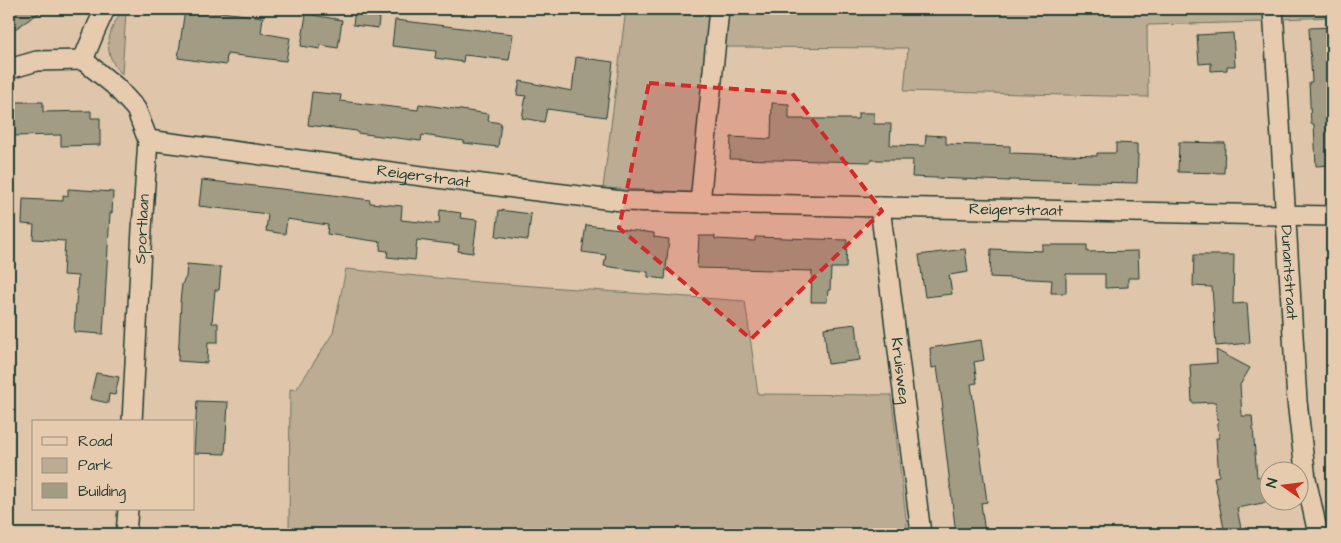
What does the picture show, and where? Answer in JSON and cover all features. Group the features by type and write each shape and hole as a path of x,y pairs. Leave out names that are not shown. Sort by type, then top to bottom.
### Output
{"street":[{"path":"9,69 37,61 84,60 105,9"},
{"path":"700,203 719,9"},
{"name":"Dunantstraat","path":"1273,9 1297,401 1306,480 1318,534"},
{"name":"Sportlaan","path":"84,60 116,86 136,109 148,140 132,420"},
{"name":"Reigerstraat","path":"148,140 622,201 1332,216"},
{"name":"Kruisweg","path":"880,207 922,534"},
{"path":"126,534 128,510"}],"highlighted area":[{"path":"649,83 792,93 882,211 751,339 619,228"}],"green space":[{"path":"626,9 1263,9 1264,22 1147,25 1148,97 904,91 908,48 720,47 706,193 603,188"},
{"path":"1280,9 1332,9 1332,17 1281,19"},
{"path":"123,10 126,12 122,74 111,59 109,42 113,26"},
{"path":"346,269 477,282 745,301 758,394 891,395 908,534 289,534 290,389 296,390 333,333"}],"building":[{"path":"9,9 45,9 9,33"},
{"path":"185,9 263,17 261,33 290,38 286,61 227,54 226,65 178,58"},
{"path":"355,9 380,9 378,28 353,25"},
{"path":"306,14 342,20 338,48 320,45 320,49 301,46"},
{"path":"395,20 513,34 509,60 464,55 463,62 435,58 436,51 392,46"},
{"path":"1332,27 1332,165 1316,166 1314,124 1311,124 1309,82 1312,82 1309,28"},
{"path":"1233,33 1235,66 1227,66 1227,70 1211,71 1211,63 1199,64 1197,35"},
{"path":"576,57 613,62 606,117 547,109 544,122 522,118 526,96 517,95 520,81 572,91"},
{"path":"312,92 341,95 340,101 418,110 419,104 489,114 488,121 501,123 498,147 422,135 421,141 308,125"},
{"path":"12,102 43,102 43,112 91,111 91,118 100,118 100,145 61,146 61,135 9,136 9,109 12,109"},
{"path":"772,103 789,104 789,119 858,119 858,113 874,113 874,124 891,124 890,145 925,146 926,135 946,136 946,144 1010,146 1010,153 1097,156 1097,153 1116,153 1116,143 1137,144 1137,183 912,177 913,160 871,160 871,162 730,159 731,137 771,139"},
{"path":"1179,142 1225,143 1224,173 1178,172"},
{"path":"202,180 333,195 370,200 370,203 402,206 401,220 439,224 440,210 461,213 460,218 477,220 473,253 458,251 459,245 417,240 415,260 387,257 388,251 380,250 381,242 327,234 328,225 287,219 285,234 266,231 268,214 199,206"},
{"path":"68,189 113,192 112,213 110,213 103,334 74,332 78,276 63,275 65,241 33,239 34,225 22,224 23,199 63,201 63,195 68,196"},
{"path":"499,210 531,214 528,240 496,236"},
{"path":"586,225 654,233 654,237 669,239 665,279 648,277 648,272 604,266 606,255 582,252"},
{"path":"699,236 715,236 715,239 755,241 755,237 847,240 846,268 831,268 830,290 828,290 827,302 811,302 812,271 697,268"},
{"path":"1042,245 1087,245 1087,252 1138,251 1139,278 1128,278 1128,287 1105,288 1105,274 1066,274 1066,293 1051,293 1052,280 990,277 991,249 1042,251"},
{"path":"965,249 968,272 949,275 952,294 925,297 919,255"},
{"path":"1194,255 1234,255 1233,304 1247,303 1250,343 1216,346 1212,287 1193,286"},
{"path":"187,264 221,267 219,290 215,290 212,323 218,323 218,342 208,342 207,363 178,361 180,302"},
{"path":"856,324 860,360 828,364 824,328"},
{"path":"981,340 984,360 974,362 977,383 971,384 987,502 981,503 985,534 956,534 941,409 943,408 937,367 932,368 930,348"},
{"path":"1216,350 1250,368 1240,385 1242,416 1252,416 1258,477 1258,504 1237,508 1242,534 1225,534 1214,477 1219,476 1216,438 1219,438 1216,402 1192,403 1190,365 1217,363"},
{"path":"96,373 119,377 115,395 109,394 108,403 90,399"},
{"path":"197,401 228,402 225,454 195,453"}]}
